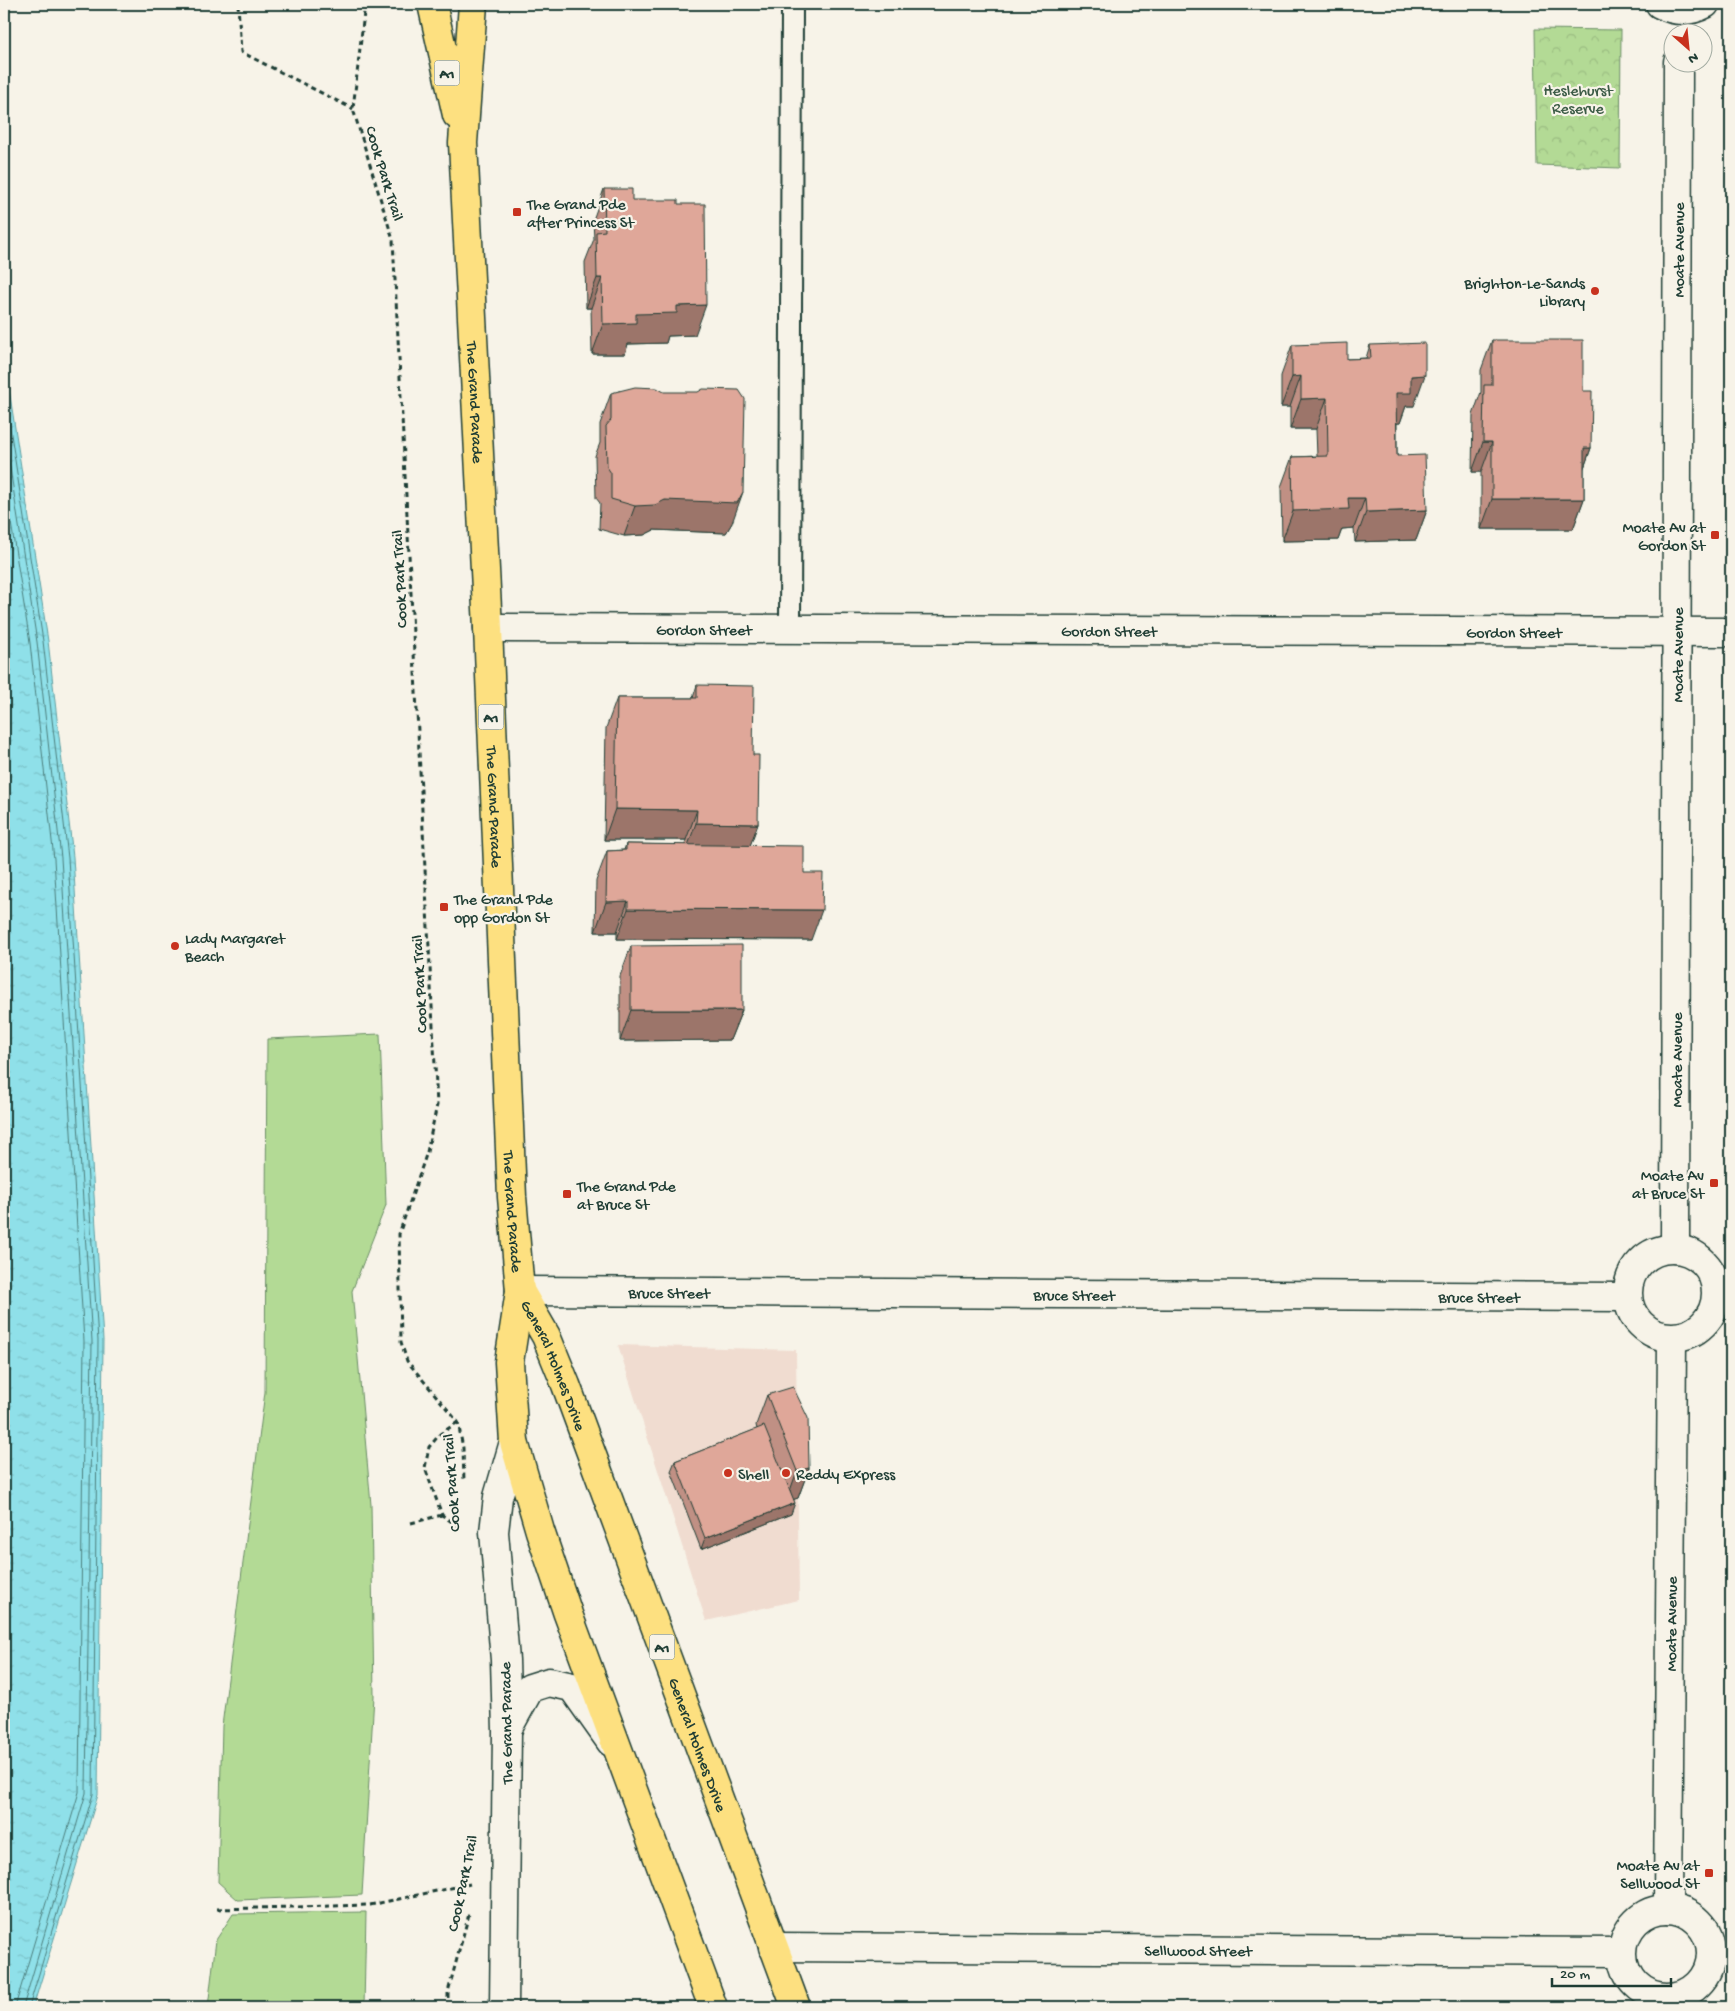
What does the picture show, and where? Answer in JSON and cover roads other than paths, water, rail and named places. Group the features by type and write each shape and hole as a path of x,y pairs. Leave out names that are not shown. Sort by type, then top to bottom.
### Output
{"highway":[{"name":"The Grand Parade","path":"432,4 463,143"},
{"name":"The Grand Parade","path":"473,4 463,143 488,628 512,1197 520,1291"},
{"name":"General Holmes Drive","path":"520,1291 509,1362 514,1442 540,1531 568,1614 713,2007"},
{"name":"General Holmes Drive","path":"520,1291 546,1336 566,1386 796,2007"}],"street":[{"path":"1672,16 1705,4"},
{"name":"Moate Avenue","path":"1675,1249 1678,72"},
{"name":"Gordon Street","path":"488,628 1731,632"},
{"path":"1675,1249 1688,1252 1699,1258 1708,1267 1724,1291 1709,1318 1699,1329 1686,1335 1672,1338 1659,1336 1647,1330 1637,1321 1631,1310 1628,1297 1629,1282 1635,1268 1646,1257 1660,1251 1675,1249"},
{"name":"Bruce Street","path":"520,1291 1628,1297"},
{"name":"Moate Avenue","path":"1668,1909 1672,1338"},
{"name":"The Grand Parade","path":"504,2007 507,1731 505,1660 494,1532 498,1497 514,1442"},
{"path":"507,1731 530,1688 549,1682 572,1687 623,1760"},
{"path":"1668,1909 1681,1911 1693,1917 1703,1927 1709,1939 1721,1952 1694,1989 1667,2002 1644,1992 1635,1984 1624,1964 1622,1952 1625,1938 1632,1926 1642,1917 1654,1911 1668,1909"},
{"name":"Sellwood Street","path":"773,1947 1622,1952"}],"lane":[{"path":"790,629 792,4"}],"water":[{"path":"4,357 48,641 73,857 103,1340 98,1795 33,2007 4,2007"}],"place":[{"name":"The Grand Pde after Princess St","path":"517,212"},
{"name":"Brighton-Le-Sands Library","path":"1595,291"},
{"name":"Moate Av at Gordon St","path":"1715,535"},
{"name":"The Grand Pde opp Gordon St","path":"444,907"},
{"name":"Lady Margaret Beach","path":"175,946"},
{"name":"Moate Av at Bruce St","path":"1714,1183"},
{"name":"The Grand Pde at Bruce St","path":"567,1194"},
{"name":"Shell","path":"728,1473"},
{"name":"Reddy Express","path":"786,1473"},
{"name":"Moate Av at Sellwood St","path":"1709,1873"}],"park label":[{"name":"Heslehurst Reserve","path":"1578,98"}]}
